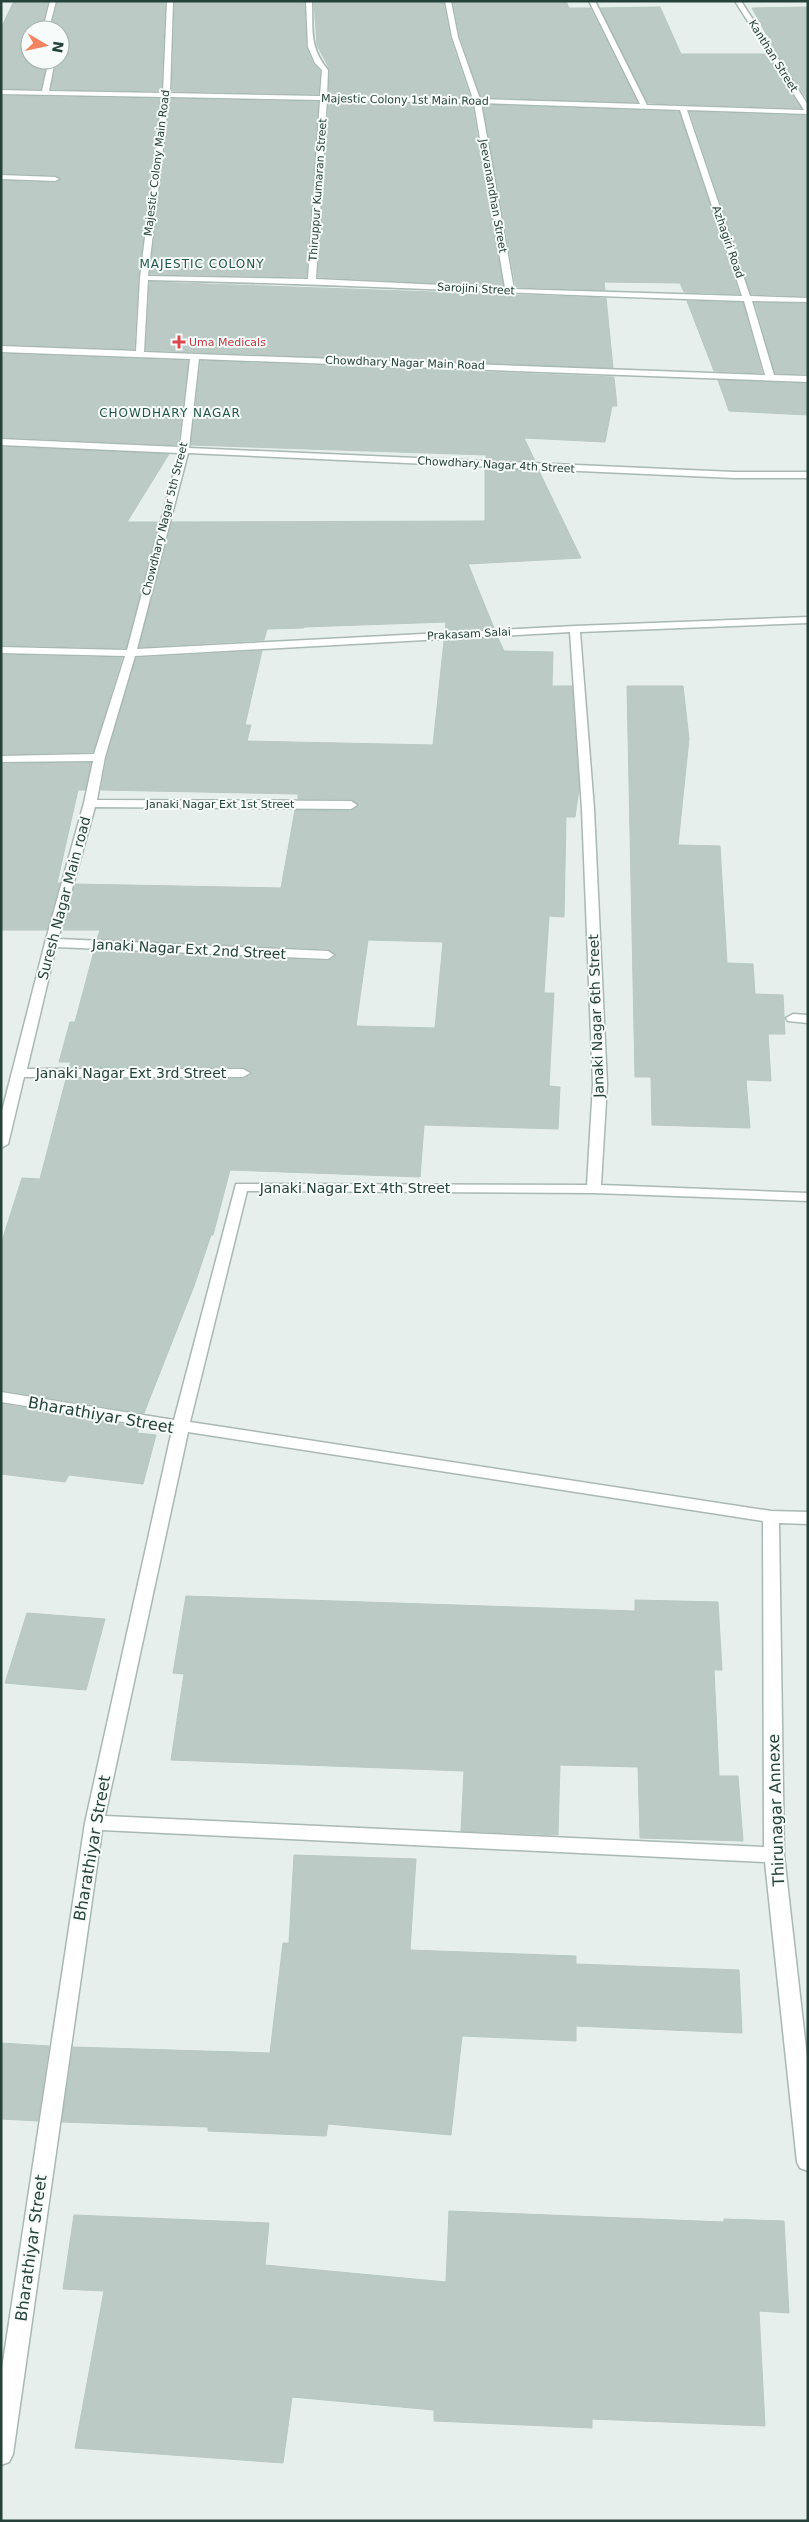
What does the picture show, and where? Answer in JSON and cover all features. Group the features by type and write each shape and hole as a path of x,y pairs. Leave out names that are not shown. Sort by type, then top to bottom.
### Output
{"street":[{"path":"48,20 53,1"},
{"name":"Majestic Colony Main Road","path":"140,354 144,278 166,96 170,1"},
{"name":"Thiruppur Kumaran Street","path":"309,1 310,51 314,61 325,70 312,281"},
{"name":"Jeevanandhan Street","path":"448,1 455,37 477,101 510,291"},
{"path":"592,1 645,108"},
{"name":"Kanthan Street","path":"738,1 808,111"},
{"path":"45,92 50,70"},
{"name":"Majestic Colony 1st Main Road","path":"1,92 477,101 645,108 808,111"},
{"name":"Azhagiri Road","path":"683,108 747,298 770,377"},
{"path":"1,177 55,179"},
{"name":"Sarojini Street","path":"144,278 312,281 510,291 808,300"},
{"name":"Chowdhary Nagar Main Road","path":"1,349 808,379"},
{"name":"Chowdhary Nagar 5th Street","path":"131,652 184,451 195,355"},
{"name":"Chowdhary Nagar 4th Street","path":"1,442 734,475 808,474"},
{"name":"Prakasam Salai","path":"1,650 131,652 575,629 808,620"},
{"name":"Janaki Nagar 6th Street","path":"575,629 588,808 600,1084 594,1189"},
{"name":"Suresh Nagar Main road","path":"1,1144 51,942 90,803 99,757 131,652"},
{"path":"1,759 99,757"},
{"name":"Janaki Nagar Ext 1st Street","path":"90,803 351,805"},
{"name":"Janaki Nagar Ext 2nd Street","path":"51,942 328,955"},
{"path":"793,1018 808,1019"},
{"name":"Janaki Nagar Ext 3rd Street","path":"18,1073 243,1073"},
{"name":"Janaki Nagar Ext 4th Street","path":"181,1426 241,1187 594,1189"},
{"path":"594,1189 808,1197"},
{"name":"Bharathiyar Street","path":"1,1397 181,1426 94,1823 1,2454"},
{"path":"181,1426 771,1517 808,1518"},
{"name":"Thirunagar Annexe","path":"771,1517 774,1855 808,2162"},
{"path":"94,1823 774,1855"}],"building":[{"path":"14,1 48,1 43,20 20,20 20,70 45,70 41,89 1,88 1,28"},
{"path":"58,1 165,1 161,91 51,89 55,70 70,70 70,20 53,20"},
{"path":"175,1 304,1 306,47 313,64 320,71 318,94 172,91"},
{"path":"314,1 443,1 450,38 470,97 329,94 330,70 317,45"},
{"path":"453,1 566,1 569,8 590,8 637,102 481,97 460,36"},
{"path":"660,7 681,54 766,54 801,108 648,103 600,8"},
{"path":"808,7 808,101 777,54 752,8"},
{"path":"1,96 160,99 138,278 134,349 1,344 1,181 55,183 61,180 55,175 1,173"},
{"path":"171,99 318,102 306,277 150,274"},
{"path":"329,102 472,105 503,286 318,277"},
{"path":"483,105 679,112 739,294 684,292 680,283 604,282 605,290 516,287"},
{"path":"690,112 808,116 808,296 751,294"},
{"path":"150,282 606,298 613,368 146,350"},
{"path":"687,301 743,303 762,373 714,371"},
{"path":"755,303 808,304 808,374 775,373"},
{"path":"1,354 188,361 178,445 1,437"},
{"path":"201,361 614,377 617,406 612,406 605,442 524,438 535,461 486,459 486,455 191,445"},
{"path":"718,380 808,384 808,415 729,411"},
{"path":"1,447 169,454 127,522 159,522 126,648 1,645"},
{"path":"485,468 539,471 581,558 468,564 494,628 445,631 446,622 304,627 267,629 264,640 139,647 172,522 485,521"},
{"path":"498,638 504,651 553,652 552,686 572,686 579,789 575,817 566,817 564,917 549,916 544,993 554,993 549,1086 560,1087 558,1129 424,1125 420,1177 230,1170 213,1235 211,1235 194,1286 144,1413 1,1390 1,1244 22,1178 40,1179 66,1079 243,1079 252,1074 243,1067 69,1067 71,1062 59,1062 70,1022 75,1022 94,951 328,961 336,956 328,949 97,939 100,930 63,930 75,884 281,888 295,810 351,811 359,806 351,799 298,799 298,794 101,790 107,757 136,658 262,651 245,725 251,725 247,741 433,745 444,641","holes":["368,940 443,942 435,1028 356,1026"]},
{"path":"1,655 122,658 93,752 1,754"},
{"path":"627,686 683,686 689,739 678,845 720,846 727,963 753,964 755,994 783,995 785,1034 768,1034 771,1081 746,1080 750,1128 652,1125 651,1077 635,1077"},
{"path":"91,763 85,790 78,790 57,883 60,883 47,930 1,930 1,764"},
{"path":"1,1404 139,1427 137,1433 156,1435 143,1484 69,1475 65,1482 1,1474"},
{"path":"186,1596 635,1611 635,1600 718,1602 722,1670 714,1670 719,1776 738,1776 743,1841 640,1838 638,1767 560,1765 558,1835 461,1831 464,1771 171,1760 184,1674 173,1673"},
{"path":"27,1613 105,1619 86,1690 5,1683"},
{"path":"294,1855 416,1859 410,1950 576,1956 576,1964 739,1970 742,2033 576,2026 576,2041 462,2036 451,2135 328,2124 326,2136 208,2131 208,2127 62,2122 73,2047 270,2053 283,1943 289,1943"},
{"path":"1,2043 49,2046 38,2121 1,2119"},
{"path":"449,2211 724,2222 724,2219 784,2221 789,2313 759,2311 765,2426 592,2419 592,2428 434,2421 434,2410 292,2397 283,2463 75,2448 104,2291 63,2289 74,2215 269,2223 265,2265 446,2282"}],"place":[{"name":"Uma Medicals","path":"179,342"}],"district":[{"name":"MAJESTIC COLONY","path":"202,264"},
{"name":"CHOWDHARY NAGAR","path":"170,413"}]}
